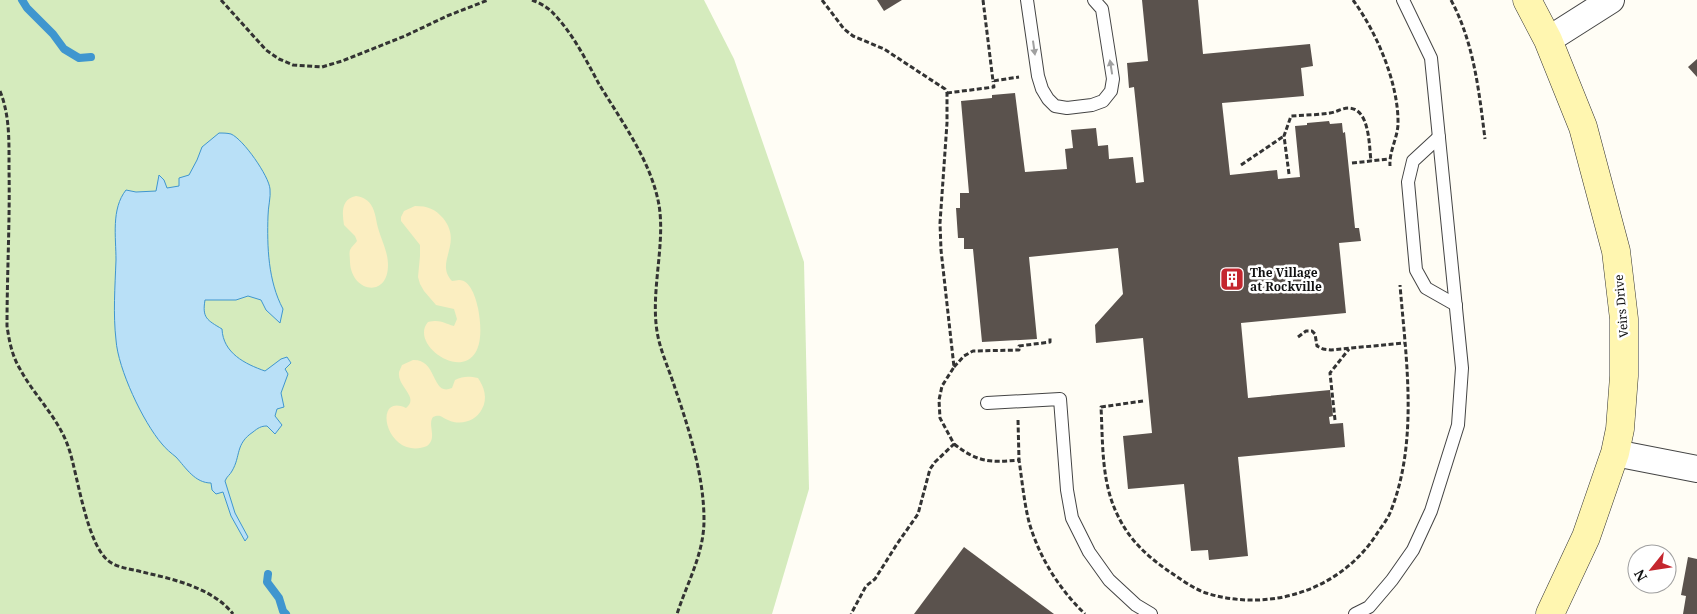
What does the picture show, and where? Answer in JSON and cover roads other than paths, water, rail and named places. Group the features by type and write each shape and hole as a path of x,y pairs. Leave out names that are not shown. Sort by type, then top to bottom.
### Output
{"street":[{"name":"Veirs Drive","path":"1527,0 1548,40 1583,127 1616,251 1624,319 1624,376 1620,428 1615,453 1586,537 1550,614"},
{"path":"1548,40 1611,0"},
{"path":"1615,453 1697,469"}],"lane":[{"path":"1027,0 1038,76 1042,89 1055,106 1067,108 1103,101 1111,91 1113,79 1102,10 1094,0"},
{"path":"1355,614 1371,611 1413,550 1431,511 1458,425 1462,368 1431,58 1403,0"},
{"path":"1439,137 1413,161 1408,182 1416,270 1426,288 1456,305"},
{"path":"987,403 1060,400 1066,490 1072,518 1089,552 1109,580 1136,606 1150,614"}],"water":[{"path":"219,133 231,134 242,143 269,183 268,251 274,287 283,309 280,323 266,310 261,300 248,296 236,300 205,300 205,315 209,321 222,329 226,345 231,351 250,365 265,371 281,359 287,357 291,363 285,369 288,374 281,393 284,407 277,409 275,416 282,425 275,434 265,426 258,428 247,437 243,441 235,466 225,481 235,513 248,537 245,541 231,516 223,492 216,494 212,490 211,483 200,480 191,474 164,446 147,423 126,380 118,352 115,330 115,223 121,198 126,190 136,192 156,191 159,175 164,180 167,188 179,186 179,178 189,175 202,147"}],"waterway":[{"path":"22,0 64,49 79,58 91,57"},
{"path":"268,574 267,582 279,598 283,611 286,614"}],"place":[{"name":"The Village at Rockville","path":"1232,279"}]}
